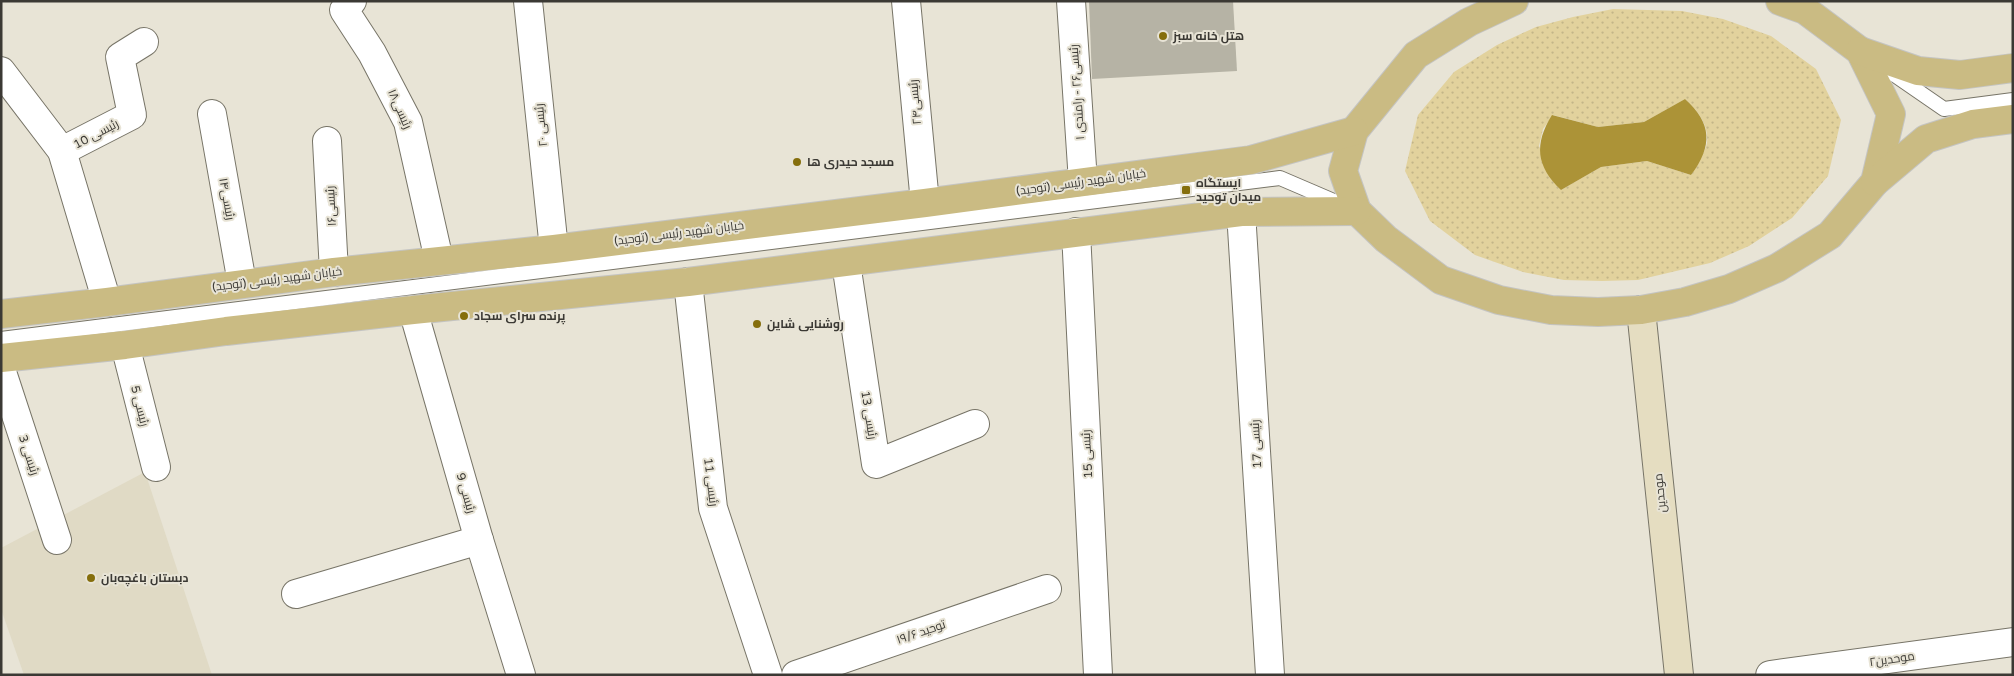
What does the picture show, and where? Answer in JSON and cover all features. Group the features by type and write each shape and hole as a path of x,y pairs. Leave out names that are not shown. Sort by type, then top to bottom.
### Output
{"main road":[{"path":"1514,1 1468,22 1416,55 1354,131 1343,171 1357,211 1386,239 1441,280 1500,300 1551,310 1598,312 1642,310 1684,302 1730,290 1777,268 1830,235 1875,182 1926,139 1973,124 2013,119"},
{"path":"1780,1 1805,10 1860,51 1918,71 1960,75 2013,68"},
{"path":"1860,51 1891,114 1875,182"},
{"name":"خیابان شهید رئیسی (توحید)","path":"1,314 334,272 554,249 1251,160 1354,131"},
{"path":"1,358 413,310 688,282 1241,212 1357,211"}],"street":[{"name":"رئیسی ۲۰","path":"528,1 554,249"},
{"name":"رئیسی۲۴","path":"906,1 925,203"},
{"name":"رئیسی۲۶ - رامندی ۱","path":"1071,1 1083,182"},
{"name":"رئیسی۱۸","path":"345,4 408,122 439,260"},
{"name":"رئیسی 10","path":"62,151 132,115 120,57 144,42"},
{"name":"رئیسی 10","path":"1,71 62,151 108,302"},
{"name":"رئیسی۱۴","path":"212,114 242,283"},
{"name":"رئیسی۱۶","path":"327,141 334,272"},
{"name":"رئیسی 17","path":"1241,212 1270,675"},
{"name":"رئیسی 15","path":"1076,232 1098,675"},
{"name":"رئیسی 13","path":"846,262 876,464 974,424"},
{"name":"رئیسی 11","path":"688,282 713,508 768,675"},
{"name":"رئیسی 9","path":"413,310 479,540 521,675"},
{"name":"موحدین","path":"1642,310 1679,675"},
{"name":"رئیسی 5","path":"125,345 156,467"},
{"name":"رئیسی 3","path":"1,369 57,540"},
{"path":"296,594 479,540"},
{"name":"توحید ۱۹/۶","path":"796,675 1047,589"},
{"name":"موحدین۲","path":"1770,675 2013,642"}],"lane":[{"path":"1860,51 1944,109 2013,100"},
{"path":"1,339 1280,178 1357,211"}],"shaded area":[{"path":"1613,9 1682,11 1723,19 1771,36 1816,69 1841,120 1828,176 1792,218 1749,246 1710,263 1638,280 1564,280 1523,272 1475,255 1430,221 1405,171 1418,115 1454,72 1497,45 1536,27","holes":["1685,99 1701,118 1707,136 1704,151 1691,175 1647,161 1601,167 1561,190 1539,146 1543,129 1553,115 1598,127 1644,122"]},
{"path":"1685,99 1700,117 1705,126 1706,135 1706,145 1703,154 1691,175 1647,161 1601,167 1561,190 1542,163 1540,145 1552,115 1598,127 1644,122"},
{"name":"دبستان باغچه‌بان","path":"145,472 212,675 24,675 1,609 1,548"}],"building":[{"name":"هتل خانه سبز","path":"1089,1 1233,1 1237,71 1092,79"}],"place":[{"name":"هتل خانه سبز","path":"1163,36"},
{"name":"مسجد حیدری ها","path":"797,162"},
{"name":"ایستگاه میدان توحید","path":"1186,190"},
{"name":"پرنده سرای سجاد","path":"464,316"},
{"name":"روشنایی شاین","path":"757,324"},
{"name":"دبستان باغچه‌بان","path":"91,578"}]}
